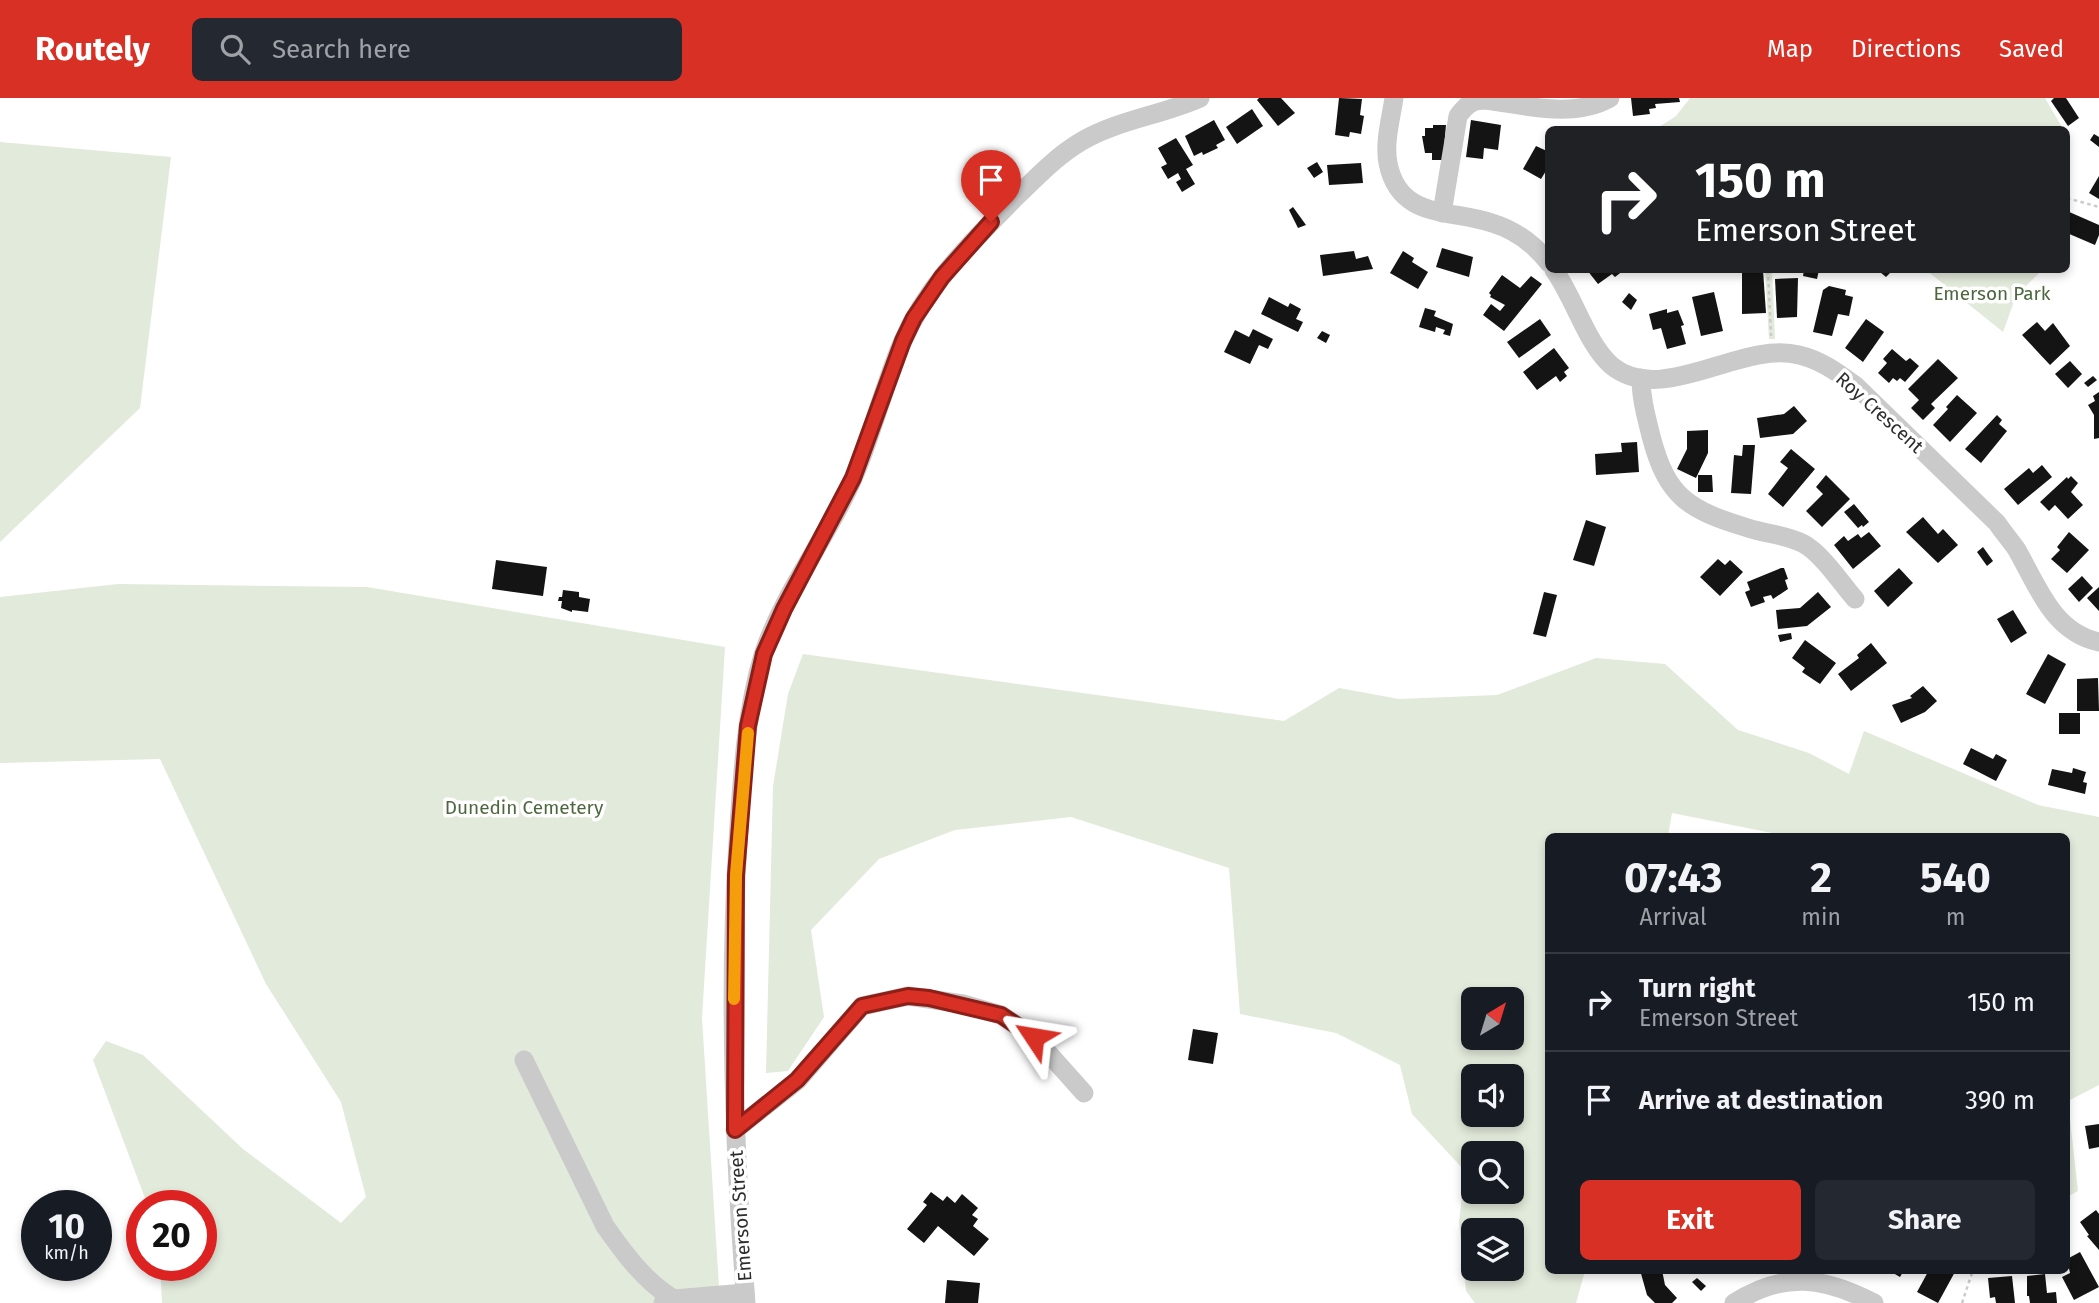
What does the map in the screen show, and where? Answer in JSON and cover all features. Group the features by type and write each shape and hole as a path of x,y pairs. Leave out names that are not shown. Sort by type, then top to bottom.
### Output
{"street":[{"name":"Emerson Street","path":"745,1298 735,1130 736,875 743,775 752,702 772,631 853,478 903,341 928,297 957,258 1062,154 1103,131 1172,110 1200,98"},
{"path":"1394,98 1388,162 1401,192 1416,205 1509,229 1527,241 1545,259"},
{"path":"1441,213 1458,116 1468,104 1485,100 1571,110 1610,98"},
{"name":"Roy Crescent","path":"1556,273 1604,359 1620,372 1642,378 1675,376 1772,353 1798,354 1820,362 1856,386 1997,523 2014,546 2050,611 2065,627 2086,639 2099,642"},
{"path":"1642,378 1643,405 1653,446 1667,483 1680,497 1708,514 1728,522 1803,544 1816,553 1855,599"},
{"path":"735,1130 797,1080 862,1006 908,996 963,1004 1001,1015 1034,1037 1084,1093"},
{"path":"524,1060 605,1226 667,1301 745,1298"},
{"path":"1734,1303 1790,1275 1840,1288 1874,1303"}],"path":[{"path":"2070,199 2099,207"},
{"path":"1768,273 1772,353"},
{"path":"1962,1303 1972,1274"}],"green space":[{"path":"1690,98 2045,98 2061,126 1661,126 1676,116"},
{"path":"0,142 171,157 140,408 0,542"},
{"path":"1765,273 1772,273 1775,339 1769,339"},
{"name":"Emerson Park","path":"1930,273 2038,273 2016,296 2003,332"},
{"name":"Dunedin Cemetery","path":"118,584 367,587 725,647 702,1018 720,1303 162,1303 161,1281 217,1281 217,1190 142,1190 93,1060 106,1041 143,1055 243,1149 341,1223 366,1197 341,1102 266,984 160,759 0,763 0,597"},
{"path":"803,654 1284,721 1339,688 1399,699 1497,695 1596,658 1665,664 1738,730 1809,753 1849,774 1864,731 2038,805 2099,817 2099,1085 2070,1100 2070,833 1773,833 1672,813 1669,833 1545,833 1545,1274 1584,1274 1576,1303 1475,1303 1466,1291 1465,1281 1524,1281 1524,1218 1461,1218 1461,1242 1459,1222 1461,1204 1524,1204 1524,1141 1461,1141 1461,1167 1412,1114 1400,1065 1336,1033 1240,1014 1229,868 1071,817 955,830 879,859 811,930 824,1017 788,1071 766,1073 773,786 788,694"},
{"path":"2070,1119 2078,1191 2070,1195"}],"building":[{"path":"1281,98 1295,113 1278,126 1257,100"},
{"path":"1339,98 1362,99 1360,115 1364,116 1361,134 1350,132 1349,137 1335,135"},
{"path":"1631,98 1679,98 1680,102 1655,104 1656,108 1649,109 1650,114 1633,116"},
{"path":"2054,98 2066,98 2079,118 2068,126 2051,101"},
{"path":"1252,109 1263,126 1237,144 1226,127"},
{"path":"1214,120 1225,140 1216,145 1218,148 1194,156 1185,136"},
{"path":"1471,120 1501,125 1498,150 1484,148 1483,159 1466,157"},
{"path":"1433,125 1446,125 1443,160 1432,160 1432,153 1425,153 1422,136 1425,136 1425,128 1433,128"},
{"path":"2094,134 2099,137 2099,147 2090,140"},
{"path":"1176,138 1193,165 1186,169 1195,184 1182,192 1176,182 1181,179 1178,173 1168,179 1161,167 1167,164 1158,148"},
{"path":"1536,146 1545,150 1545,172 1541,179 1523,169"},
{"path":"1317,162 1323,172 1314,178 1307,168"},
{"path":"1361,163 1363,183 1329,185 1327,165"},
{"path":"2099,176 2099,199 2089,193"},
{"path":"1293,207 1306,225 1298,228 1289,210"},
{"path":"2070,212 2099,225 2095,245 2070,234"},
{"path":"1442,248 1473,257 1469,277 1436,267"},
{"path":"1354,251 1356,259 1368,256 1373,269 1323,276 1320,255"},
{"path":"1403,251 1414,258 1412,262 1428,272 1418,289 1390,273"},
{"path":"1589,273 1620,273 1615,277 1612,274 1598,284"},
{"path":"1742,273 1763,273 1766,313 1742,314"},
{"path":"1804,273 1818,273 1817,279 1803,276"},
{"path":"1502,275 1520,288 1531,276 1542,284 1504,331 1483,315 1491,304 1500,311 1505,305 1490,297 1489,293"},
{"path":"1798,278 1797,317 1777,318 1775,279"},
{"path":"1829,286 1846,290 1845,295 1853,297 1849,316 1838,314 1832,336 1813,332 1823,290"},
{"path":"1714,292 1723,331 1701,336 1692,297"},
{"path":"1629,293 1637,300 1631,310 1622,302"},
{"path":"1269,297 1288,307 1290,303 1301,309 1296,319 1303,322 1298,332 1261,314"},
{"path":"1425,308 1436,311 1434,316 1453,324 1450,336 1443,334 1445,330 1436,327 1435,332 1419,327"},
{"path":"1667,309 1667,313 1678,310 1684,325 1681,326 1686,344 1667,349 1661,328 1653,330 1649,314"},
{"path":"1540,319 1551,335 1519,358 1507,342"},
{"path":"1866,319 1884,332 1863,362 1845,348"},
{"path":"2037,322 2045,331 2053,323 2070,346 2050,365 2022,335"},
{"path":"1253,329 1273,339 1268,349 1259,345 1250,364 1224,352 1235,330 1249,337"},
{"path":"1322,331 1330,335 1326,343 1317,338"},
{"path":"1554,348 1569,368 1564,372 1567,376 1560,382 1556,376 1537,390 1523,372"},
{"path":"1892,349 1906,361 1910,358 1919,366 1905,382 1900,378 1897,381 1893,378 1889,383 1878,373 1887,363 1883,359"},
{"path":"1938,359 1958,378 1931,404 1935,408 1923,420 1911,408 1919,400 1908,389"},
{"path":"2070,361 2082,374 2068,388 2055,374"},
{"path":"2093,376 2097,380 2088,387 2084,383"},
{"path":"2099,392 2099,438 2094,439 2094,415 2088,405 2095,401 2093,396"},
{"path":"1957,395 1977,413 1950,442 1933,425"},
{"path":"1794,406 1807,421 1793,434 1760,438 1757,418 1784,414"},
{"path":"1997,415 2002,420 1999,424 2007,431 1981,463 1965,449"},
{"path":"1708,430 1708,453 1696,478 1677,469 1687,449 1687,431"},
{"path":"1637,442 1639,472 1596,475 1595,454 1622,452 1621,443"},
{"path":"1743,445 1755,445 1751,494 1731,493 1734,455 1742,456"},
{"path":"1791,449 1815,469 1783,507 1768,494 1788,468 1780,462"},
{"path":"2042,465 2052,477 2018,505 2004,489 2029,468 2033,473"},
{"path":"1698,475 1712,475 1713,492 1698,492"},
{"path":"1826,475 1850,499 1822,527 1806,511 1823,494 1816,487"},
{"path":"2071,476 2078,483 2071,492 2083,505 2068,519 2055,505 2049,511 2040,502"},
{"path":"1854,504 1869,522 1863,527 1862,525 1858,528 1844,512"},
{"path":"1923,517 1938,534 1943,529 1958,545 1938,563 1906,532"},
{"path":"1586,520 1606,527 1594,566 1573,560"},
{"path":"1869,532 1881,546 1853,569 1834,545 1844,536 1848,541 1858,534 1861,538"},
{"path":"2069,532 2089,550 2067,573 2051,559 2060,550 2057,547"},
{"path":"1983,547 1993,561 1987,566 1977,552"},
{"path":"1718,559 1725,565 1730,560 1743,572 1720,596 1700,577"},
{"path":"496,560 547,567 543,596 492,589"},
{"path":"1784,568 1788,579 1785,580 1788,589 1773,599 1771,595 1763,597 1765,602 1751,607 1745,592 1750,590 1747,582"},
{"path":"1899,568 1913,583 1888,607 1874,591"},
{"path":"2082,576 2093,588 2079,602 2068,589"},
{"path":"2099,587 2099,611 2087,598"},
{"path":"563,590 579,592 579,597 590,599 588,612 572,612 561,608 562,601 558,601"},
{"path":"1544,592 1557,595 1546,637 1533,634"},
{"path":"1818,592 1831,607 1807,626 1778,629 1776,610 1800,608"},
{"path":"2013,610 2027,633 2011,643 1997,619"},
{"path":"1791,633 1792,639 1780,642 1778,635"},
{"path":"1805,640 1836,663 1820,684 1802,672 1805,668 1792,658"},
{"path":"1871,643 1887,663 1851,691 1838,674 1859,658 1857,655"},
{"path":"2048,654 2066,664 2045,704 2026,694"},
{"path":"2098,678 2099,711 2077,711 2077,679"},
{"path":"1923,686 1937,701 1925,712 1901,723 1892,705 1912,698 1910,696"},
{"path":"2059,713 2080,713 2080,734 2059,734"},
{"path":"1971,748 1993,759 1996,754 2007,760 1996,781 1963,764"},
{"path":"2073,768 2086,772 2083,782 2087,783 2085,794 2048,785 2052,769 2072,773"},
{"path":"1193,1029 1218,1033 1213,1064 1188,1060"},
{"path":"2099,1124 2099,1147 2089,1149 2085,1126"},
{"path":"931,1192 943,1201 947,1196 955,1203 962,1194 978,1208 972,1215 978,1219 973,1226 989,1239 974,1256 938,1226 924,1243 907,1229 927,1205 923,1202"},
{"path":"2096,1210 2099,1214 2099,1250 2080,1222"},
{"path":"2080,1252 2099,1287 2074,1300 2062,1277 2070,1274 2070,1257"},
{"path":"1641,1274 1663,1274 1665,1285 1677,1298 1672,1303 1655,1303 1647,1295"},
{"path":"1927,1274 1954,1274 1938,1303 1917,1292"},
{"path":"2045,1274 2047,1293 2056,1292 2057,1303 2030,1303 2027,1296 2027,1276"},
{"path":"2012,1276 2015,1303 1996,1303 1995,1297 1990,1298 1988,1278"},
{"path":"1697,1278 1706,1286 1701,1291 1692,1282"},
{"path":"947,1280 980,1283 978,1303 945,1303"}],"slow traffic":[{"path":"734,999 736,875 748,733"}],"route":[{"path":"991,222 957,258 914,318 894,363 853,478 772,631 764,654 748,726 736,875 735,1130 797,1080 862,1006 908,996 963,1004 1001,1015 1034,1037"}]}
